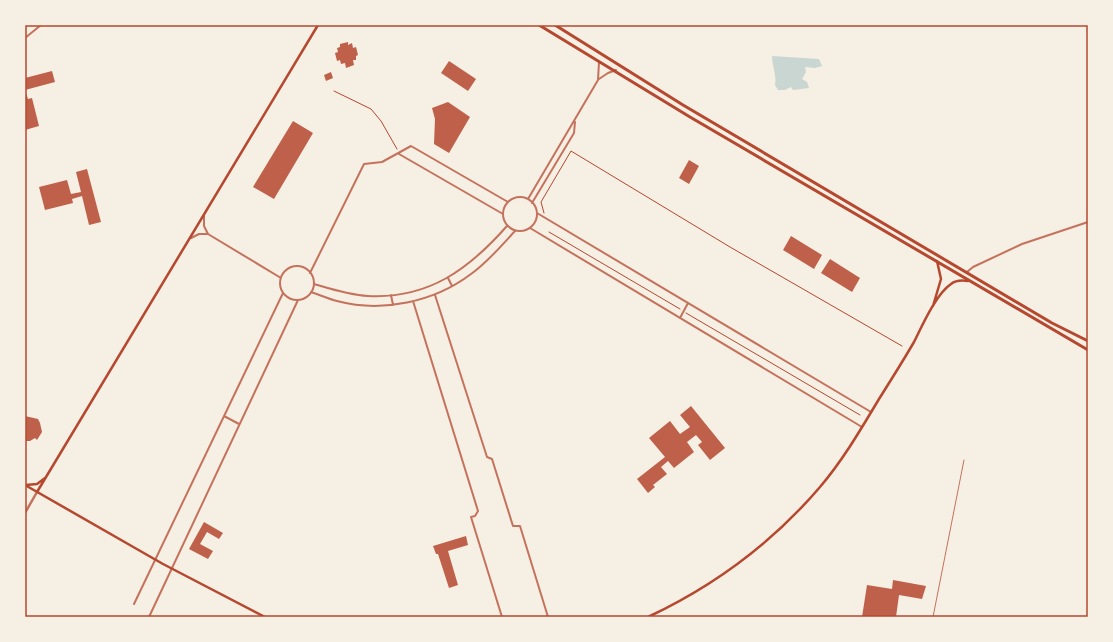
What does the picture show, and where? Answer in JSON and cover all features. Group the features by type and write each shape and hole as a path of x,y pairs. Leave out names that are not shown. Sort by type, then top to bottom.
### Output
{"main road":[{"path":"37,492 318,25"},
{"path":"539,25 598,59 690,117 1088,350"},
{"path":"555,25 673,99 1052,323 1088,342"},
{"path":"931,310 941,279 937,261"},
{"path":"648,617 706,587 762,544 820,487 872,412 931,310 952,283 962,280 972,281"},
{"path":"25,485 37,484 47,477"},
{"path":"25,485 171,569 265,617"}],"street":[{"path":"25,38 41,25"},
{"path":"528,199 598,80 600,74 598,59"},
{"path":"598,80 608,73 616,70"},
{"path":"532,203 574,133 575,121"},
{"path":"564,139 569,142"},
{"path":"310,273 364,164 382,162 399,154 411,146 508,202"},
{"path":"399,154 503,214"},
{"path":"537,213 536,218 530,228 523,231 515,231 507,226 503,214 508,202 516,198 528,199 532,203 537,213 872,412"},
{"path":"204,216 204,226 208,234"},
{"path":"967,272 973,267 1022,244 1088,222"},
{"path":"314,284 354,295 368,296 391,295 418,290 448,278 485,251 507,226"},
{"path":"530,228 862,427"},
{"path":"311,292 337,302 377,306 393,305 412,301 435,294 471,275 489,259 515,231"},
{"path":"190,239 199,234 208,234 281,278"},
{"path":"291,267 302,267 310,273 314,284 311,292 303,299 290,299 283,293 280,283 281,278 291,267"},
{"path":"448,278 452,286"},
{"path":"134,604 283,293"},
{"path":"435,294 487,458 492,459 513,526 520,526 548,617"},
{"path":"391,295 393,305"},
{"path":"149,617 298,300"},
{"path":"412,301 478,511 475,516 471,517 502,617"},
{"path":"680,318 688,303"},
{"path":"224,416 239,424"},
{"path":"25,513 37,492"}],"lane":[{"path":"933,617 964,460"}],"path":[{"path":"334,91 371,109 381,120 399,154"},
{"path":"545,215 541,208 541,202 571,151 730,247 902,346"},
{"path":"549,232 860,415"}],"shaded area":[{"path":"772,56 819,59 822,66 815,68 805,67 806,72 802,79 807,82 809,88 793,90 791,87 785,90 778,90 775,85"}],"building":[{"path":"348,42 348,45 352,43 353,48 356,47 358,55 356,56 356,60 353,60 354,65 346,68 345,63 341,64 340,60 337,61 335,53 338,52 337,48 340,47 340,44"},
{"path":"449,61 476,79 468,91 441,73"},
{"path":"52,71 55,82 25,90 25,78"},
{"path":"331,72 333,78 326,81 324,75"},
{"path":"25,90 28,99 32,98 39,126 25,130"},
{"path":"448,102 470,117 449,153 434,144 435,119 432,108"},
{"path":"293,121 313,133 274,199 253,187"},
{"path":"689,160 699,166 689,184 679,178"},
{"path":"87,169 101,222 89,225 82,196 72,199 73,203 45,210 39,187 67,180 71,194 81,192 76,172"},
{"path":"791,236 822,255 814,269 783,250"},
{"path":"830,259 860,278 852,292 821,273"},
{"path":"691,406 725,448 710,460 698,445 702,442 696,435 687,442 694,452 674,468 668,461 661,467 667,474 653,485 655,487 648,493 637,479 665,457 649,438 670,421 680,434 690,427 680,415"},
{"path":"25,416 38,419 40,423 42,432 37,440 35,438 30,441 25,441"},
{"path":"204,522 223,533 219,539 207,532 200,544 213,551 208,559 189,549"},
{"path":"466,536 468,545 448,551 458,585 449,588 438,554 436,554 433,546"},
{"path":"893,580 926,586 922,599 899,595 896,617 862,617 867,585 892,589"}]}
